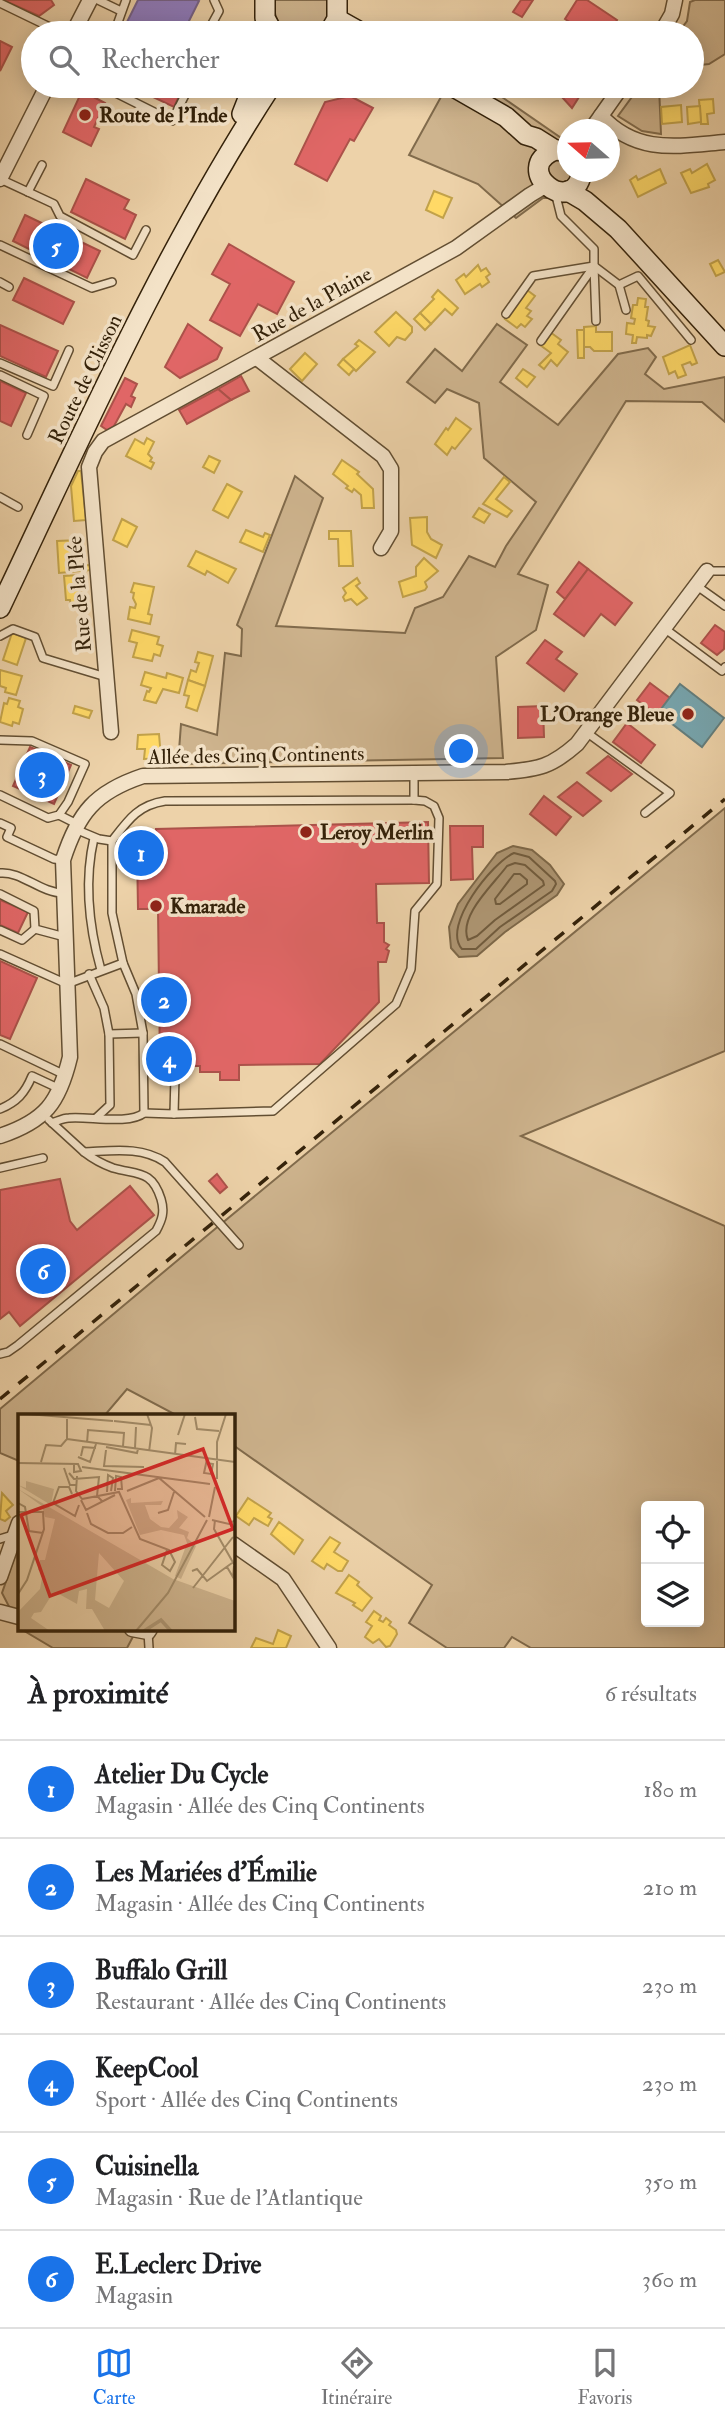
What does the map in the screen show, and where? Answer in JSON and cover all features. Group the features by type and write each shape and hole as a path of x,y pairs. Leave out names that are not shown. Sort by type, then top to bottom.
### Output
{"main road":[{"path":"261,2 266,21"},
{"name":"Route de Clisson","path":"217,173 248,98"},
{"name":"Route de Clisson","path":"0,608 124,348 217,173 264,98"},
{"path":"473,98 506,117 526,135 540,166"},
{"path":"526,135 557,148"},
{"path":"557,152 545,156 539,173 566,183 618,229 725,346"}],"street":[{"path":"79,21 90,0"},
{"path":"668,21 675,0"},
{"path":"0,179 41,98"},
{"path":"599,119 614,98"},
{"path":"601,116 629,138 646,144 667,147 725,142"},
{"name":"Rue de la Plaine","path":"95,452 103,441 456,248 530,195 566,183"},
{"path":"257,358 383,456 391,469 391,531 381,548"},
{"name":"Rue de la Plée","path":"95,452 89,467 111,732"},
{"name":"Allée des Cinq Continents","path":"0,1136 48,1119 63,1082 70,1057 63,860 85,810 100,796 122,783 143,776 535,769 558,760 586,732 708,571"},
{"path":"0,1577 17,1528"},
{"path":"234,1545 283,1579 329,1648"},
{"path":"0,1612 18,1618"}],"lane":[{"path":"98,0 121,11"},
{"path":"118,21 126,0"},
{"path":"214,0 219,11 214,21"},
{"path":"0,3 37,21"},
{"path":"126,98 172,121 184,98"},
{"path":"28,192 42,165"},
{"path":"0,179 54,204 60,216 133,255 146,230"},
{"path":"566,183 561,216 594,249 596,321"},
{"path":"0,245 92,288 112,282"},
{"path":"541,341 594,266"},
{"path":"506,314 533,276 594,266 619,285 626,310"},
{"path":"619,285 638,276 691,340"},
{"path":"0,282 9,287"},
{"path":"0,363 53,386 69,350"},
{"path":"0,375 44,396 27,435"},
{"path":"0,497 18,507"},
{"path":"708,571 725,571"},
{"path":"696,586 725,606"},
{"path":"664,628 722,671 725,667"},
{"path":"0,636 13,629 35,636 43,658 107,677"},
{"path":"586,732 670,793 645,813"},
{"path":"0,740 32,741 85,764 68,802 59,815 48,818 0,795"},
{"path":"414,773 414,800"},
{"path":"48,1119 127,1118 139,1117 144,1113 273,1111 396,1004 411,969 415,911 437,884 439,818 434,806 414,800 149,803 131,818 112,841 113,913 123,963 136,994 143,1033 144,1113"},
{"path":"59,815 94,838 112,841"},
{"path":"0,823 11,828 7,837 54,859 63,860"},
{"path":"94,838 90,856 90,918 101,970"},
{"path":"0,873 9,873 52,893 63,893"},
{"path":"0,894 34,911 35,929"},
{"path":"35,929 65,937"},
{"path":"0,930 22,940 35,929"},
{"path":"0,954 67,984 123,963"},
{"path":"89,974 104,1009 109,1034 110,1105 96,1118"},
{"path":"109,1034 143,1033"},
{"path":"0,1044 63,1082"},
{"path":"0,1109 14,1103 27,1089 32,1076 63,1082"},
{"path":"174,1114 175,1076"},
{"path":"0,1354 18,1345 156,1231 163,1219 163,1204 158,1188 149,1177 97,1162 48,1119"},
{"path":"83,1152 134,1151 154,1155 179,1175 239,1245"},
{"path":"0,1168 43,1158"},
{"path":"0,1539 17,1528"},
{"path":"149,1631 149,1648"}],"shaded area":[{"path":"275,0 328,0 326,21 278,21"},
{"path":"725,0 725,54 709,64 704,65 704,21 687,21 690,2"},
{"path":"440,98 503,98 557,135 557,182 587,182 573,198 543,198 516,218 478,184 409,155"},
{"path":"631,98 660,98 661,134 642,131 618,116"},
{"path":"497,324 527,345 500,382 558,425 618,354 648,348 656,357 645,374 664,389 725,377 725,422 702,402 626,401 518,574 548,585 536,630 496,657 503,758 178,764 181,724 217,735 225,653 241,656 242,629 237,625 295,476 323,498 276,626 405,633 415,608 443,597 469,556 495,567 536,502 484,458 479,403 447,389 435,403 407,382 435,349 462,371"},
{"path":"725,808 725,1051 521,1136 725,1226 725,1648 531,1648 512,1637 504,1648 447,1648 409,1623 432,1585 234,1446 234,1414 174,1414 127,1389 106,1414 18,1414 18,1461 0,1453 0,1409"},
{"path":"18,1547 18,1624 2,1593"},
{"path":"23,1630 136,1630 127,1648 53,1648"}],"water":[{"path":"513,846 532,850 550,865 564,884 557,895 505,932 477,956 459,957 451,948 449,927 458,904 497,853"}],"building: Logements":[{"path":"713,99 714,113 707,114 708,124 701,124 699,100"},
{"path":"681,105 682,122 662,124 661,107"},
{"path":"700,106 701,122 688,124 687,107"},
{"path":"707,164 715,180 708,184 709,187 691,193 681,173 690,169 692,173"},
{"path":"660,169 666,183 638,197 630,180 636,176 638,180"},
{"path":"434,191 452,198 443,218 426,210"},
{"path":"718,260 725,272 716,276 710,264"},
{"path":"478,265 481,271 486,268 490,274 486,277 489,282 482,287 480,284 465,294 456,280 464,274 466,277"},
{"path":"438,290 458,308 452,315 445,309 431,324 420,313 434,299 432,297"},
{"path":"527,290 535,296 526,308 531,311 527,316 532,319 525,327 521,324 517,328 505,319"},
{"path":"638,298 646,299 646,320 649,321 648,326 655,327 651,336 637,337 636,343 632,343 633,335 626,334 627,323 634,324 635,319 631,318 633,305 637,305"},
{"path":"396,312 412,327 412,332 405,340 397,337 389,346 375,332"},
{"path":"420,313 431,324 425,330 414,319"},
{"path":"596,326 596,332 612,332 612,351 594,351 590,347 584,347 584,327"},
{"path":"577,330 584,330 584,358 578,358"},
{"path":"550,332 561,340 558,344 568,352 557,366 551,360 544,369 539,365 551,353 540,345"},
{"path":"359,340 375,352 356,371 343,359 358,346 355,344"},
{"path":"690,345 697,363 682,365 686,375 678,378 675,371 669,374 663,357"},
{"path":"305,353 317,364 302,381 290,369"},
{"path":"343,359 354,369 349,375 338,365"},
{"path":"523,369 535,377 527,387 516,378"},
{"path":"456,418 471,429 447,455 435,444"},
{"path":"147,438 154,442 148,454 152,458 150,461 154,463 151,469 126,456 135,439 144,444"},
{"path":"209,456 220,461 214,473 203,467"},
{"path":"342,460 359,472 357,474 373,489 374,508 362,508 361,495 354,489 352,492 346,488 348,486 333,474"},
{"path":"78,471 81,471 86,520 74,521 71,486"},
{"path":"504,477 510,482 496,499 512,511 507,517 483,504"},
{"path":"227,484 242,492 228,518 213,510"},
{"path":"479,508 490,514 484,523 473,517"},
{"path":"427,517 427,532 431,539 442,545 436,558 412,545 410,518"},
{"path":"122,519 137,527 127,547 113,540"},
{"path":"246,530 263,537 265,533 270,535 263,552 240,542"},
{"path":"329,531 351,531 353,566 339,566 338,539 329,539"},
{"path":"79,540 80,550 72,550 72,566 90,565 90,570 59,573 57,541"},
{"path":"196,551 236,569 228,583 207,571 205,575 188,566"},
{"path":"424,558 438,571 425,582 425,590 403,597 399,582 416,576 416,567"},
{"path":"79,575 82,605 71,606 70,600 66,600 64,576"},
{"path":"357,578 360,583 356,586 367,598 357,605 351,599 345,601 343,597 346,593 343,588"},
{"path":"134,583 154,587 148,614 152,615 150,624 128,619 130,607 135,608 136,604 134,593 131,592"},
{"path":"132,630 159,637 157,644 163,646 160,656 154,654 152,661 133,657 137,643 129,641"},
{"path":"12,633 26,638 17,665 3,660"},
{"path":"198,652 213,656 205,686 188,680 191,670 196,672"},
{"path":"0,670 22,676 16,695 5,692 6,688 0,686"},
{"path":"145,672 166,678 167,673 183,678 179,693 163,689 156,703 144,700 151,688 141,685"},
{"path":"188,680 205,686 197,711 186,707 189,696 184,695"},
{"path":"9,698 20,701 18,707 23,709 19,724 13,722 12,726 0,722 4,703 7,704"},
{"path":"75,706 92,711 89,718 73,713"},
{"path":"159,734 161,758 144,759 145,749 137,749 138,735"},
{"path":"2,1493 13,1505 6,1511 10,1517 5,1521 0,1519"},
{"path":"248,1498 271,1513 268,1517 272,1519 268,1526 254,1518 249,1525 236,1516"},
{"path":"279,1522 303,1540 294,1554 271,1534"},
{"path":"330,1537 340,1543 334,1552 348,1561 342,1571 327,1564 324,1569 312,1561"},
{"path":"349,1575 359,1582 357,1585 372,1598 362,1611 353,1605 355,1603 336,1593"},
{"path":"374,1611 381,1616 379,1620 383,1622 386,1618 391,1622 389,1625 396,1630 397,1634 390,1646 386,1647 379,1639 373,1643 365,1637 372,1626 366,1622"},
{"path":"278,1630 291,1636 286,1648 251,1648 256,1638 273,1644"}],"building: Commerces":[{"path":"3,0 51,0 54,5 39,16"},
{"path":"521,0 533,0 522,17 513,12"},
{"path":"577,0 587,0 617,20 568,21 565,19"},
{"path":"0,41 12,47 0,71"},
{"name":"Route de l'Inde","path":"79,98 95,98 105,103 94,127 99,129 91,146 63,132"},
{"path":"155,98 178,98 174,107"},
{"path":"354,98 373,108 354,141 350,139 327,181 295,164 325,102"},
{"path":"563,98 578,98 572,108"},
{"path":"86,179 129,200 124,209 136,215 125,239 71,212"},
{"path":"25,215 100,251 87,278 13,241"},
{"path":"229,244 294,282 277,314 258,304 240,336 210,320 230,284 212,274"},
{"path":"24,278 74,302 63,324 13,300"},
{"path":"188,324 222,348 217,359 180,378 165,367"},
{"path":"0,325 58,351 46,377 0,356"},
{"path":"241,376 249,391 231,400 218,389"},
{"path":"125,378 137,384 131,396 135,398 131,407 126,404 114,426 107,430 101,426"},
{"path":"0,381 26,393 11,426 0,421"},
{"path":"218,389 231,400 187,424 179,410"},
{"path":"579,562 588,569 565,599 557,592"},
{"path":"588,569 632,603 615,625 601,614 584,636 554,614"},
{"path":"715,625 725,632 724,649 717,655 701,643"},
{"path":"545,640 562,652 556,659 577,674 564,691 527,663"},
{"path":"650,683 670,698 657,715 637,700"},
{"path":"543,706 544,737 518,738 518,707"},
{"path":"627,723 655,745 641,763 613,742"},
{"path":"30,747 71,765 54,804 13,786"},
{"path":"608,756 632,774 611,791 587,773"},
{"path":"577,782 601,801 583,816 558,797"},
{"path":"544,796 571,817 556,835 530,814"},
{"path":"428,822 429,883 376,884 377,923 384,923 384,942 389,945 386,949 389,951 386,962 378,962 379,1002 320,1064 239,1065 239,1080 220,1080 220,1072 200,1072 200,1066 160,1066 158,909 138,909 137,849 157,849 156,829"},
{"path":"450,826 483,826 483,847 472,847 473,879 451,880"},
{"path":"0,900 28,912 18,933 0,925"},
{"path":"0,961 37,978 10,1039 0,1035"},
{"path":"217,1174 227,1187 220,1193 209,1181"},
{"path":"60,1179 70,1221 77,1230 130,1186 154,1215 20,1326 9,1312 0,1319 0,1190"}],"building: Bureaux":[{"path":"138,0 199,1 189,21 128,21"}],"building: Public":[{"path":"680,684 724,718 702,747 658,713"}],"railway":[{"path":"0,1399 725,799"}],"place":[{"name":"Route de l'Inde","path":"85,115"},
{"name":"Cuisinella","path":"56,246"},
{"name":"L'Orange Bleue","path":"688,714"},
{"name":"Buffalo Grill","path":"42,775"},
{"name":"Leroy Merlin","path":"306,832"},
{"name":"Atelier Du Cycle","path":"141,853"},
{"name":"Kmarade","path":"156,906"},
{"name":"Les Mariées d'Émilie","path":"164,1000"},
{"name":"KeepCool","path":"169,1059"},
{"name":"E.Leclerc Drive","path":"43,1271"}]}
